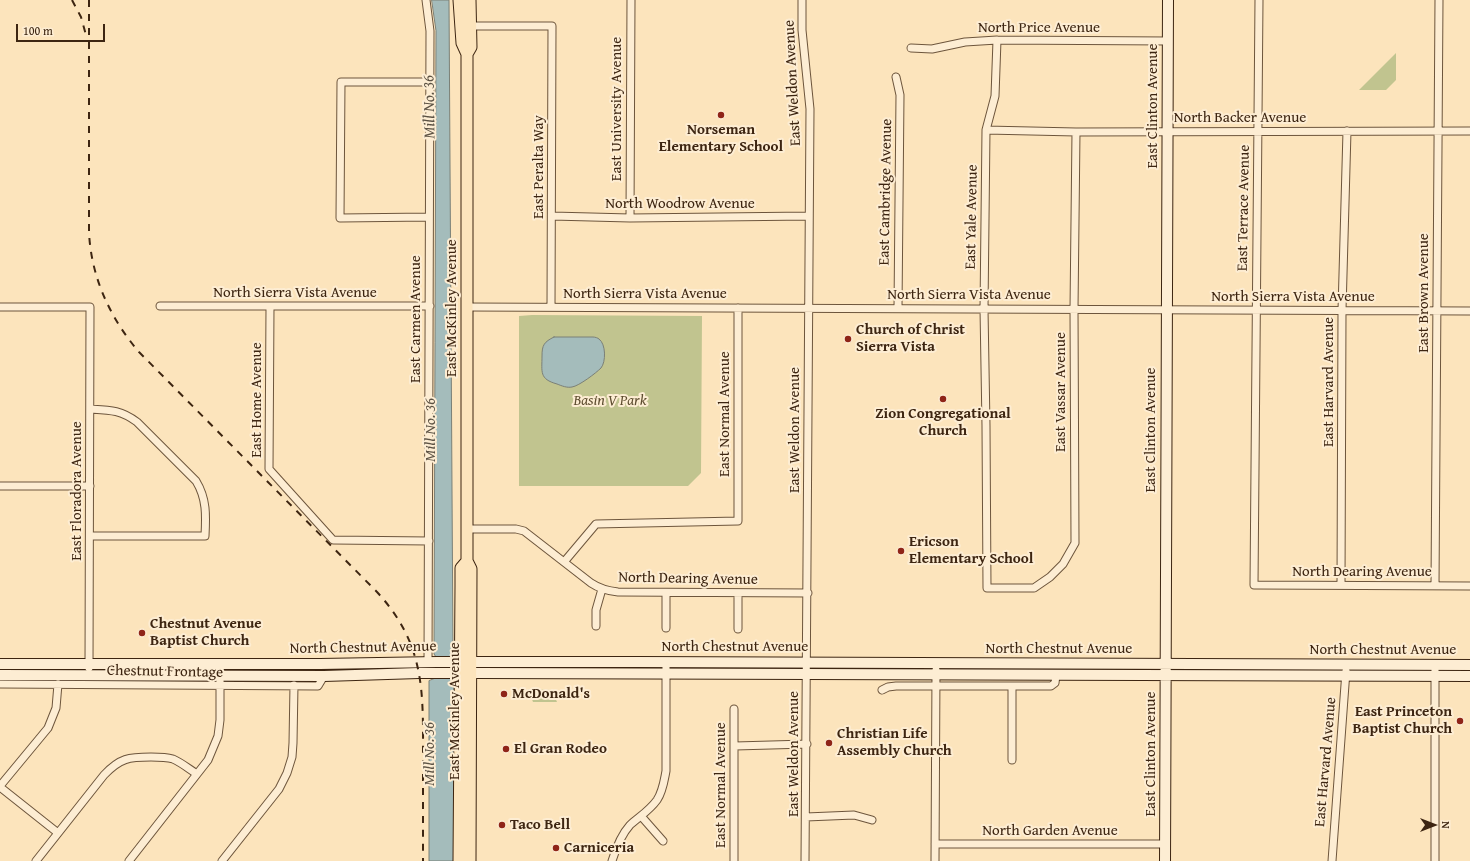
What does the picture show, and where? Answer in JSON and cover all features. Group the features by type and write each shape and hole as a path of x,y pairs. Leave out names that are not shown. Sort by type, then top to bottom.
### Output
{"main road":[{"name":"East McKinley Avenue","path":"459,0 462,43 467,54 467,561 471,569 460,668 459,861"},
{"name":"East McKinley Avenue","path":"467,54 472,47 470,0"},
{"name":"East Clinton Avenue","path":"1165,861 1168,0"},
{"name":"North Chestnut Avenue","path":"0,664 320,664 433,662 460,668 572,674 1470,676"},
{"path":"414,674 433,662"},
{"name":"North Chestnut Avenue","path":"0,675 89,675 220,680 286,676 414,674 437,673 460,668 640,662 1470,665"},
{"path":"572,674 577,669 582,668 616,668 640,662"},
{"path":"286,676 296,671 315,671 318,669 320,664"},
{"name":"East McKinley Avenue","path":"460,668 470,856"},
{"path":"460,752 465,780 465,845 470,856"}],"street":[{"name":"East Carmen Avenue","path":"426,0 430,31 429,541 433,662"},
{"name":"East University Avenue","path":"630,218 631,0"},
{"name":"East Weldon Avenue","path":"802,0 802,30 810,109 807,744 805,861"},
{"name":"East Terrace Avenue","path":"1254,585 1255,310 1259,0"},
{"name":"East Brown Avenue","path":"1435,586 1439,0"},
{"name":"East Peralta Way","path":"471,26 552,26 551,307"},
{"name":"North Price Avenue","path":"911,48 926,50 965,42 997,40 1168,41"},
{"name":"East Yale Avenue","path":"987,588 984,308 986,130 995,96 997,40"},
{"name":"East Cambridge Avenue","path":"896,77 900,95 898,308"},
{"path":"429,217 340,218 340,82 430,82"},
{"name":"North Backer Avenue","path":"986,130 1076,132 1168,130 1470,131"},
{"name":"East Harvard Avenue","path":"1341,585 1342,310 1347,131"},
{"name":"East Vassar Avenue","path":"987,588 1034,588 1050,577 1063,564 1075,543 1074,309 1076,132"},
{"name":"North Woodrow Avenue","path":"552,216 630,218 809,216"},
{"name":"North Sierra Vista Avenue","path":"160,306 430,306"},
{"name":"East Floradora Avenue","path":"0,307 90,307 89,675"},
{"name":"East Home Avenue","path":"270,307 270,470 333,540 429,541"},
{"name":"North Sierra Vista Avenue","path":"467,307 1470,310"},
{"name":"East Normal Avenue","path":"564,562 596,524 738,521 738,308"},
{"path":"90,409 118,411 128,415 137,422 190,474 200,488 206,508 205,536 90,536"},
{"path":"0,486 90,486"},
{"name":"North Dearing Avenue","path":"467,529 524,531 591,583 602,589 618,592 808,593"},
{"name":"North Dearing Avenue","path":"1254,585 1470,586"},
{"path":"596,626 596,610 602,589"},
{"path":"666,592 666,628"},
{"path":"738,593 738,629"},
{"path":"612,861 616,847 629,826 652,806 658,798 664,785 666,771 666,662"},
{"path":"129,861 208,760 218,736 220,720 220,664"},
{"path":"935,861 936,664"},
{"name":"East Harvard Avenue","path":"1332,861 1346,665"},
{"path":"1435,665 1435,861"},
{"name":"North Chestnut Avenue","path":"882,690 892,686 1052,686 1055,684 1056,675"},
{"name":"Chestnut Frontage","path":"0,684 220,680 294,686 318,686 324,676"},
{"path":"58,684 56,708 48,728 0,787 58,833"},
{"path":"222,861 279,789 287,773 292,757 294,686"},
{"path":"1012,686 1012,760"},
{"name":"East Normal Avenue","path":"734,709 734,861"},
{"path":"735,746 807,744"},
{"path":"36,861 104,775 111,767 121,761 132,757 171,758 196,774"},
{"path":"806,817 854,815 872,820"},
{"path":"641,816 663,841"},
{"name":"North Garden Avenue","path":"935,844 1166,844"}],"green space":[{"path":"1396,53 1396,80 1386,90 1359,90"},
{"name":"Basin V Park","path":"519,316 702,316 701,473 688,486 519,486"},
{"path":"528,689 552,690 557,702 533,702"}],"water":[{"path":"432,0 449,0 453,653 449,657 436,657 434,654 436,31"},
{"path":"554,337 596,337 601,341 604,349 603,365 583,382 572,387 563,386 547,380 542,371 542,349 546,342"},
{"name":"Mill No. 36","path":"436,678 449,678 454,682 454,861 429,861 429,681"}],"railway":[{"path":"72,0 81,17 86,35"},
{"path":"89,0 89,232 98,281 119,325 139,352 377,592 393,612 405,631 413,651 418,671 423,713 423,861"}],"place":[{"name":"Norseman Elementary School","path":"721,115"},
{"name":"Church of Christ Sierra Vista","path":"848,339"},
{"name":"Zion Congregational Church","path":"943,399"},
{"name":"Ericson Elementary School","path":"901,551"},
{"name":"Chestnut Avenue Baptist Church","path":"142,633"},
{"name":"McDonald's","path":"504,694"},
{"name":"East Princeton Baptist Church","path":"1460,721"},
{"name":"Christian Life Assembly Church","path":"829,743"},
{"name":"El Gran Rodeo","path":"506,749"},
{"name":"Taco Bell","path":"502,825"},
{"name":"Carniceria","path":"556,848"}]}
